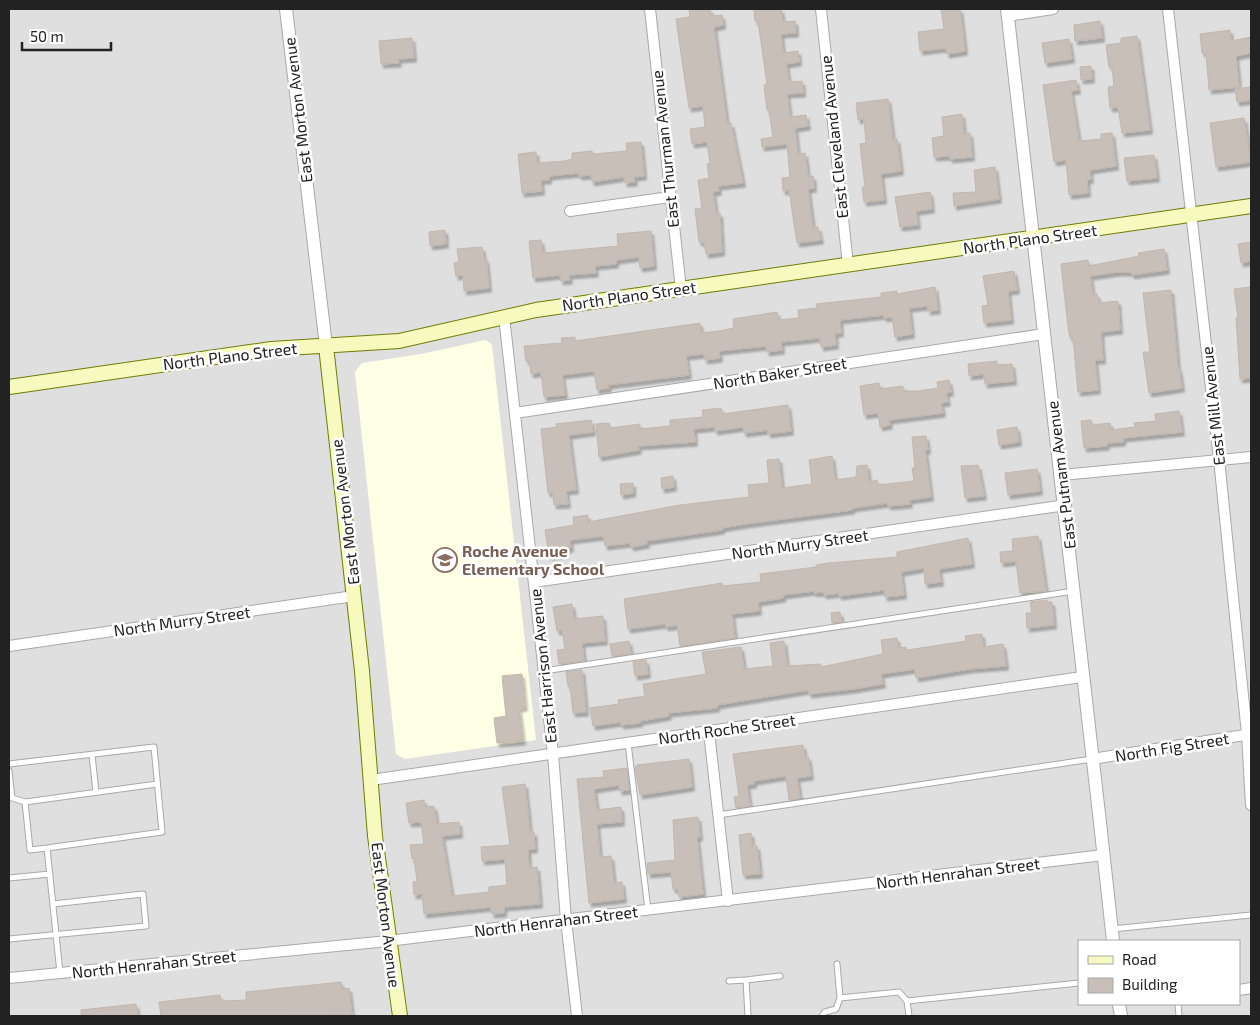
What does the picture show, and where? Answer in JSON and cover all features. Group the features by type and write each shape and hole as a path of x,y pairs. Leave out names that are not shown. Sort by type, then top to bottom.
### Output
{"main road":[{"name":"North Plano Street","path":"9,387 272,348 399,341 504,316 1251,206"},
{"name":"East Morton Avenue","path":"326,346 354,596 388,941 400,1016"}],"street":[{"name":"East Morton Avenue","path":"286,9 326,346"},
{"name":"East Thurman Avenue","path":"650,9 681,289"},
{"name":"East Cleveland Avenue","path":"820,9 848,265"},
{"path":"1008,12 1053,9"},
{"name":"East Mill Avenue","path":"1168,9 1193,215 1249,734 1251,805"},
{"name":"East Putnam Avenue","path":"1008,12 1035,238 1044,334 1066,505 1082,677 1112,935"},
{"path":"570,211 670,197"},
{"name":"East Harrison Avenue","path":"504,316 544,671 566,920 577,1016"},
{"name":"North Baker Street","path":"515,413 1044,334"},
{"path":"1062,475 1251,457"},
{"name":"North Murry Street","path":"534,582 1066,505"},
{"name":"North Murry Street","path":"9,646 354,596"},
{"name":"North Roche Street","path":"371,780 1082,677"},
{"path":"709,732 728,901"},
{"name":"North Fig Street","path":"1092,759 1249,734"},
{"name":"North Henrahan Street","path":"9,978 388,941 1103,856"}],"lane":[{"path":"544,671 1074,590"},
{"path":"628,743 648,911"},
{"path":"9,764 154,747 162,832 30,850 24,802"},
{"path":"92,754 96,792"},
{"path":"718,815 1092,759"},
{"path":"9,771 10,798 24,802 157,784"},
{"path":"47,848 60,973"},
{"path":"9,878 50,874"},
{"path":"9,939 146,926 143,894 53,904"},
{"path":"1112,935 1251,914"},
{"path":"822,1016 825,1012 836,1009 840,998 837,964"},
{"path":"729,981 780,976"},
{"path":"746,980 748,1016"},
{"path":"907,1002 1078,983"},
{"path":"840,998 899,992 907,1002 909,1016"}],"shaded area":[{"path":"9,9 1251,9 1251,1016 9,1016"},
{"name":"Roche Avenue Elementary School","path":"486,340 492,345 536,740 405,759 396,754 355,372 362,363 421,354"}],"building":[{"path":"689,9 710,9 711,16 722,15 723,25 714,27 727,124 731,123 743,183 718,186 719,191 713,192 716,214 720,213 722,252 706,254 704,242 699,242 695,209 702,208 698,180 709,178 707,164 710,163 707,142 692,144 690,129 705,127 703,106 689,108 676,19 690,17"},
{"path":"754,9 781,9 783,22 795,21 796,33 781,34 783,53 798,51 799,62 786,64 789,82 802,81 803,93 787,94 790,117 806,115 808,126 795,128 798,154 805,153 808,177 813,176 814,188 808,189 813,228 818,227 821,240 797,243 789,190 783,191 782,178 790,177 787,144 762,147 761,139 773,137 769,110 767,110 764,85 767,84 758,21 755,21"},
{"path":"941,9 960,9 965,51 947,54 946,48 920,51 918,32 944,29"},
{"path":"1100,21 1102,38 1075,41 1074,25"},
{"path":"1230,30 1231,41 1251,37 1251,53 1236,56 1239,87 1209,90 1206,53 1202,53 1200,34"},
{"path":"1137,36 1150,130 1122,133 1118,107 1110,108 1108,87 1114,86 1112,67 1109,67 1106,45 1121,43 1121,38"},
{"path":"412,38 414,58 398,59 399,63 381,64 379,41"},
{"path":"1069,39 1072,59 1045,63 1042,43"},
{"path":"1091,66 1092,79 1081,80 1080,67"},
{"path":"1076,80 1078,90 1071,91 1079,141 1101,139 1101,134 1112,133 1116,166 1090,170 1091,179 1087,180 1088,193 1069,195 1066,160 1054,162 1043,85"},
{"path":"1251,87 1251,100 1237,102 1235,89"},
{"path":"888,99 893,140 897,139 901,171 881,174 884,200 864,202 862,187 865,187 860,144 866,143 864,119 858,120 856,103"},
{"path":"962,114 964,134 970,133 972,157 950,159 950,156 934,157 932,138 944,136 942,117"},
{"path":"1244,118 1251,162 1216,167 1210,123"},
{"path":"641,142 644,176 634,177 635,182 625,183 624,177 592,182 591,175 579,176 579,173 549,176 549,180 541,180 542,191 522,193 518,154 536,152 537,163 564,161 572,159 572,153 592,151 593,154 627,151 626,143"},
{"path":"1154,155 1157,178 1127,181 1124,158"},
{"path":"995,167 999,199 954,206 953,193 976,192 974,170"},
{"path":"930,192 932,209 916,211 918,225 900,227 895,197"},
{"path":"445,230 446,244 430,246 429,232"},
{"path":"651,231 654,266 640,268 639,257 616,260 616,264 595,266 596,273 569,275 570,280 561,281 560,275 533,278 529,241 541,240 543,253 618,246 617,234"},
{"path":"1251,242 1251,261 1241,263 1238,244"},
{"path":"482,247 484,259 486,259 489,288 464,291 463,275 456,276 454,263 459,262 457,249"},
{"path":"1164,249 1167,270 1132,275 1131,272 1118,272 1090,276 1093,294 1097,294 1099,303 1118,301 1120,330 1101,332 1103,360 1095,360 1098,390 1078,392 1073,338 1070,338 1068,327 1061,264 1088,260 1089,266 1139,256 1138,253"},
{"path":"1014,271 1017,290 1008,291 1011,320 984,323 982,306 988,305 983,276"},
{"path":"935,287 938,310 928,311 928,306 909,308 912,334 895,337 892,317 884,318 884,315 840,320 841,333 835,333 836,345 821,347 820,338 781,342 782,350 767,352 766,346 719,351 720,358 705,360 704,354 686,356 689,375 608,385 609,388 597,390 594,371 562,375 565,395 544,397 541,372 531,374 529,360 526,361 524,346 562,343 561,338 575,337 575,341 700,323 701,333 719,331 734,328 733,319 777,312 778,320 799,318 798,310 817,308 816,304 881,297 881,293 897,291 897,294"},
{"path":"1251,287 1251,378 1240,379 1236,318 1238,318 1234,289"},
{"path":"1171,290 1178,369 1182,388 1149,393 1143,352 1150,352 1143,293"},
{"path":"997,361 997,365 1012,364 1014,381 985,384 984,374 969,376 968,364"},
{"path":"949,380 951,392 946,393 948,402 941,403 943,413 889,420 890,425 880,427 878,413 864,415 860,386 879,383 880,389 903,386 903,391 918,391 938,388 937,382"},
{"path":"788,405 791,431 768,434 768,430 744,433 743,427 715,431 715,427 694,429 695,442 638,446 639,450 599,457 596,424 609,423 610,428 640,424 640,429 670,426 670,420 703,417 702,410 721,408 722,414"},
{"path":"1179,411 1182,432 1123,438 1123,442 1107,443 1107,446 1084,448 1081,421 1091,420 1092,425 1110,423 1111,430 1135,427 1134,423 1156,421 1155,414"},
{"path":"591,420 593,432 569,435 576,490 566,491 568,504 554,505 553,493 548,493 541,429 557,427 556,424"},
{"path":"1017,427 1019,442 999,445 997,430"},
{"path":"926,436 928,450 925,450 931,497 909,500 910,504 888,506 888,503 852,508 852,510 745,524 722,528 722,530 646,541 647,544 631,547 630,543 605,546 603,536 570,540 571,548 565,549 565,554 549,556 545,530 574,525 573,517 588,515 588,522 680,505 749,497 748,485 769,483 767,460 779,459 782,488 812,484 809,460 832,456 835,480 856,477 857,466 867,465 869,482 877,480 878,485 914,481 912,468 915,468 912,437"},
{"path":"978,465 984,496 965,498 961,466"},
{"path":"1037,469 1040,491 1008,495 1005,473"},
{"path":"673,476 674,487 662,489 661,478"},
{"path":"633,483 633,493 621,495 620,484"},
{"path":"1038,536 1046,591 1020,593 1016,561 1001,563 1000,552 1013,551 1012,539"},
{"path":"968,538 972,564 939,569 941,582 925,584 924,568 901,572 904,595 885,597 884,590 839,596 839,593 824,595 823,592 814,593 814,591 783,595 783,598 758,602 759,611 732,614 735,638 680,646 677,625 666,627 665,624 628,629 624,599 722,583 723,586 761,582 760,574 816,567 816,565 829,563 897,557 897,552"},
{"path":"1047,600 1047,602 1052,602 1054,625 1027,628 1026,613 1032,613 1030,602"},
{"path":"572,604 574,619 603,616 605,641 582,643 584,661 559,664 557,650 565,649 562,630 557,631 553,607"},
{"path":"840,612 842,622 832,623 831,613"},
{"path":"982,634 983,647 1003,644 1006,666 969,669 916,678 915,669 881,674 883,684 809,694 808,690 717,705 717,708 668,713 669,716 640,721 640,723 621,725 621,722 593,726 590,708 619,704 618,700 645,696 643,684 706,674 702,652 741,647 744,669 773,666 770,643 784,641 787,666 821,664 821,667 883,654 881,640 897,638 898,648 906,647 907,650 966,641 965,636"},
{"path":"629,641 631,654 612,656 610,644"},
{"path":"646,660 648,674 635,676 633,662"},
{"path":"582,670 586,712 573,713 570,686 568,686 566,672"},
{"path":"522,674 525,707 519,708 523,741 497,743 494,718 506,716 502,676"},
{"path":"803,745 805,757 808,756 811,776 797,778 800,798 789,800 786,776 754,781 754,784 747,785 750,806 736,808 734,797 739,796 733,754"},
{"path":"689,759 692,787 640,795 635,767 637,765"},
{"path":"627,768 629,790 620,791 619,785 594,789 597,810 621,807 622,822 597,824 600,857 611,856 614,883 622,882 624,899 589,903 577,779 604,777 603,771"},
{"path":"525,784 530,832 534,832 535,849 528,849 529,868 537,867 540,904 504,907 504,913 492,914 491,907 424,914 422,894 414,895 413,882 417,881 410,845 424,844 421,822 409,823 406,803 424,800 425,807 434,806 437,824 459,822 460,834 442,836 452,896 489,892 489,887 507,885 505,859 482,861 481,847 510,845 502,787"},
{"path":"698,817 700,837 697,837 703,894 679,897 678,889 673,889 671,872 648,874 647,863 675,860 673,820"},
{"path":"751,833 752,846 757,846 760,874 743,875 739,835"},
{"path":"341,982 342,989 349,988 352,1015 161,1016 159,1002 220,995 221,1001 246,1000 246,992"},
{"path":"136,1004 138,1016 81,1016 81,1010"}],"place":[{"name":"Roche Avenue Elementary School","path":"445,560"}]}
